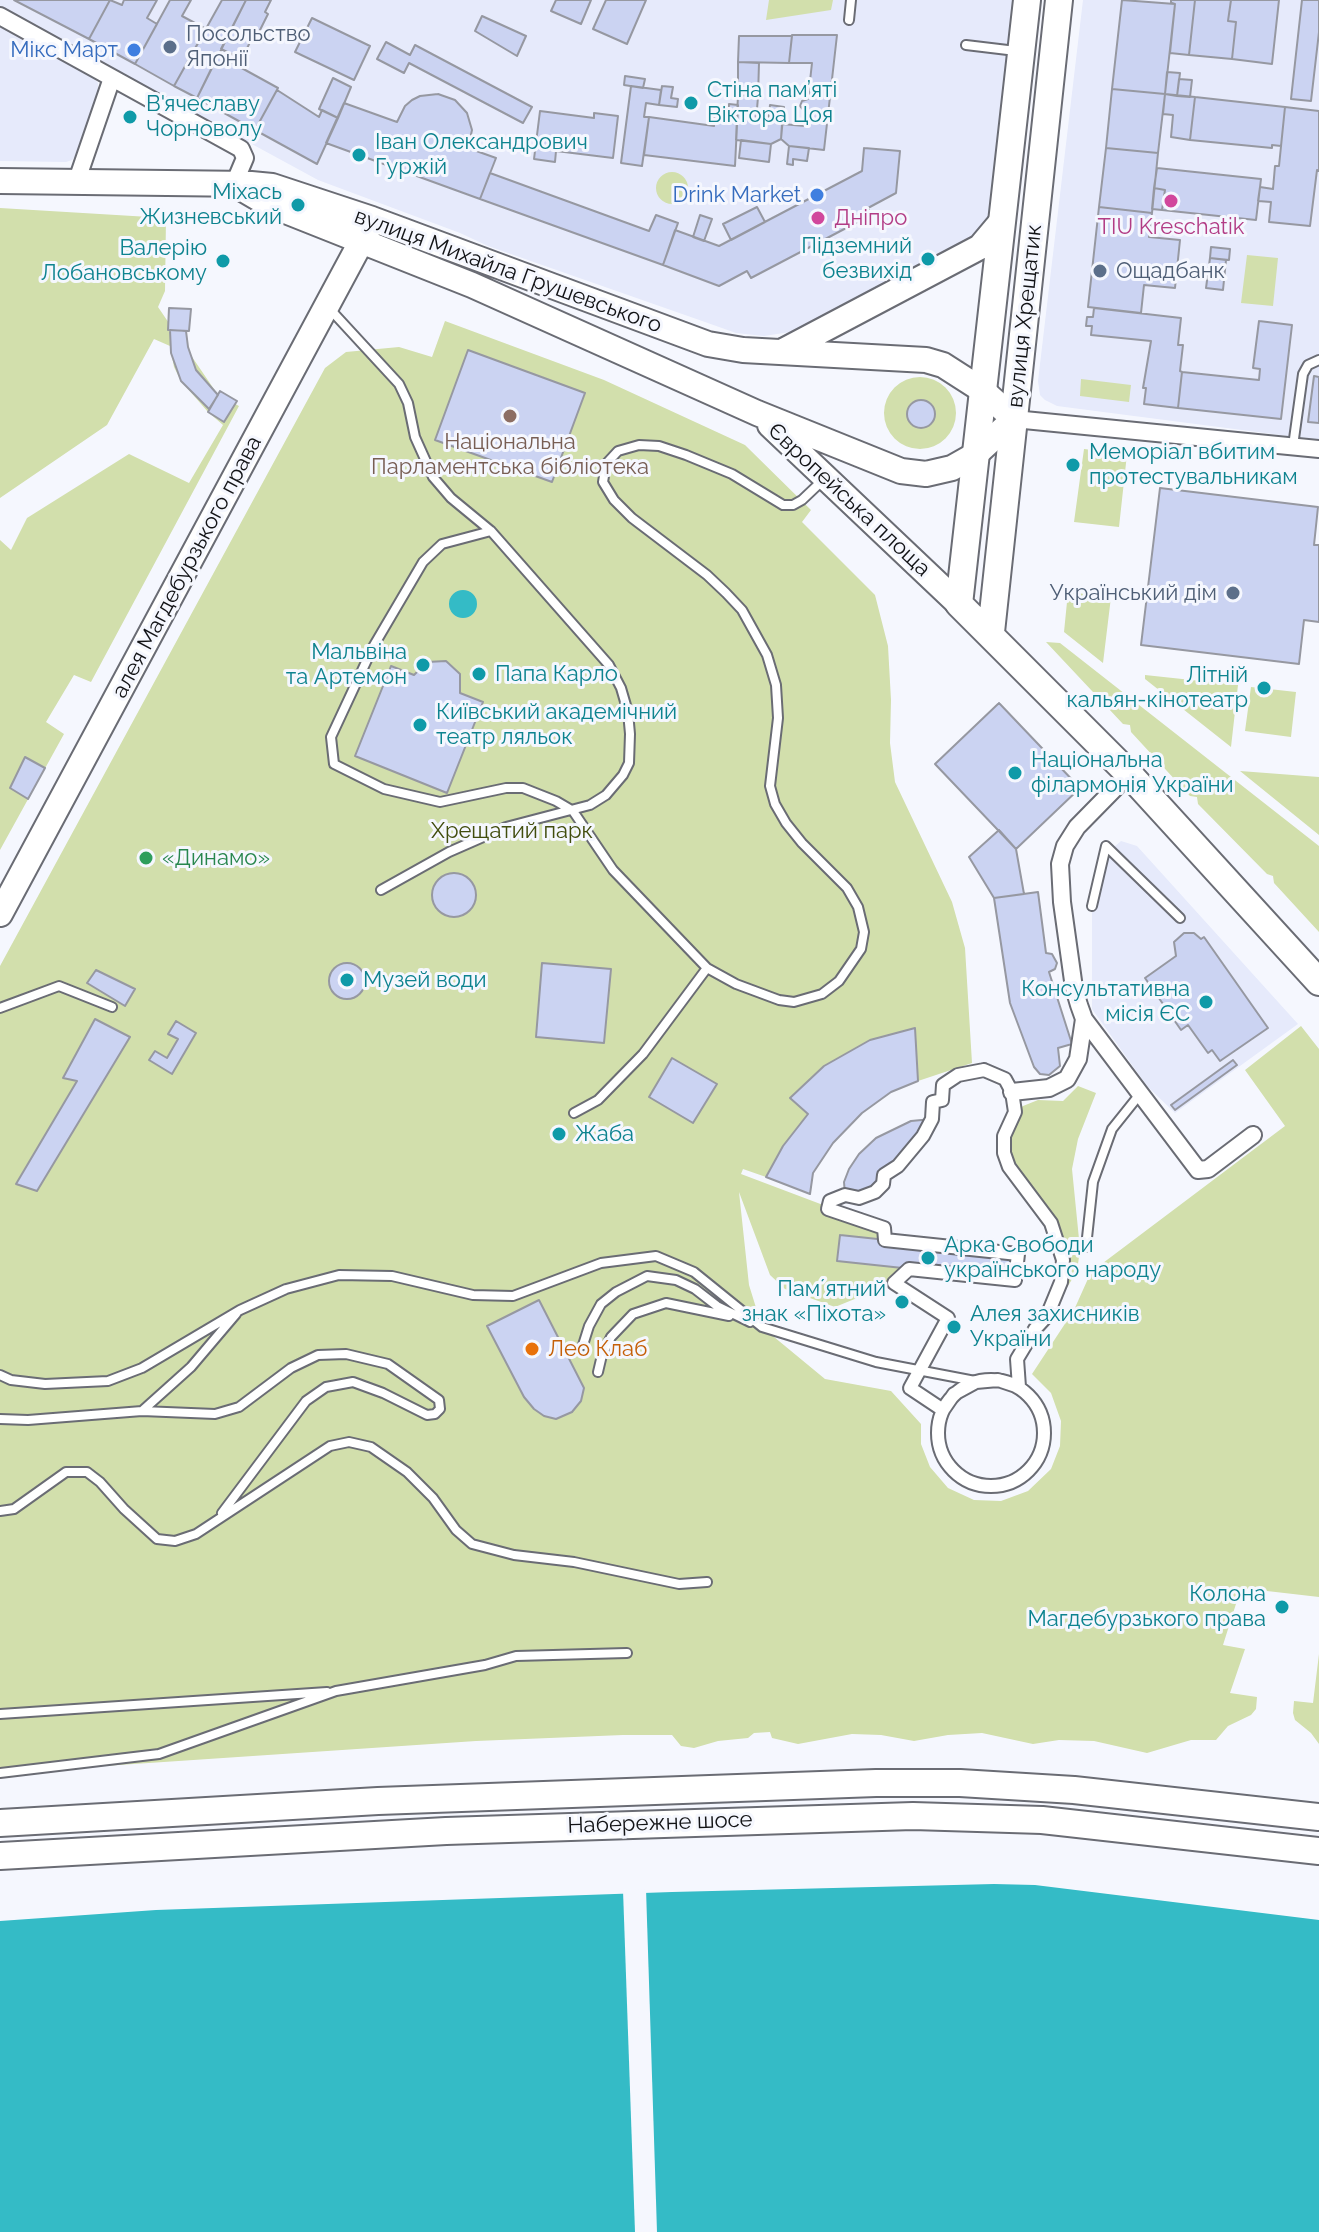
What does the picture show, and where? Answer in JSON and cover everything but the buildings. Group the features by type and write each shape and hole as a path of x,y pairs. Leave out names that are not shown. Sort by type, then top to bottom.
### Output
{"main road":[{"name":"вулиця Хрещатик","path":"959,604 1027,0"},
{"name":"вулиця Хрещатик","path":"991,632 1059,0"},
{"name":"вулиця Михайла Грушевського","path":"0,181 272,186 367,230 472,285 757,413"},
{"path":"784,350 980,247 1001,222"},
{"name":"вулиця Михайла Грушевського","path":"367,230 708,344 743,350 784,350"},
{"name":"алея Магдебурзького права","path":"0,914 367,230"},
{"path":"784,350 926,360 943,365 982,390 1014,419"},
{"name":"Європейська площа","path":"757,413 913,474 952,468 975,455 1014,419"},
{"name":"Європейська площа","path":"757,413 959,604"},
{"path":"959,604 991,632 1129,774 1319,982"},
{"name":"Набережне шосе","path":"0,1823 378,1801 918,1783 1074,1790 1319,1817"},
{"name":"Набережне шосе","path":"0,1856 446,1831 913,1816 1042,1820 1319,1851"}],"street":[{"path":"0,16 241,149 245,158 234,184"},
{"path":"76,183 112,78"},
{"path":"1014,419 1319,449"},
{"path":"1129,774 1077,827 1065,846 1060,864 1074,988 1084,1019 1198,1170 1208,1169 1253,1135"},
{"path":"1012,1092 1049,1088 1067,1079 1078,1059 1084,1019"},
{"path":"984,1070 1005,1079 1012,1092 1015,1112 1004,1136 1004,1153 1009,1167 1051,1223 1063,1260 1061,1282 1047,1316 1035,1329 1017,1359 1019,1387 998,1380 976,1382 954,1394 943,1410 910,1388 920,1371 948,1318 894,1283 909,1269 1015,1280 1018,1254 885,1240 884,1228 828,1209 830,1201 845,1195 859,1198 879,1189 884,1175 898,1166 923,1136 932,1119 933,1102 942,1100 943,1085 958,1075 984,1070"},
{"path":"976,1382 948,1402 938,1427 939,1445 945,1461 957,1474 972,1483 989,1487 1007,1485 1029,1471 1043,1448 1045,1431 1042,1413 1033,1398 1019,1387 998,1380"}],"lane":[{"path":"849,20 851,0"},
{"path":"966,45 1021,51"},
{"path":"328,307 399,384 408,403 415,437 433,477 451,498 491,531 609,665 621,688 628,712 629,763 606,795 573,811 506,827 449,852 381,890"},
{"path":"1293,446 1303,374 1308,365 1319,360"},
{"path":"491,531 442,544 423,562 373,647 331,737 334,764 384,789 440,802 506,788 523,788 556,801 573,811 613,870 707,968 736,984 779,1000 794,1002 822,994 839,981 861,949 864,932 858,907 847,888 802,843 775,804 770,786 778,718 776,685 767,655 742,610 707,575 632,518 614,500 603,482 606,464 618,451 639,445 659,446 732,474 783,505 793,505 802,500 825,477"},
{"path":"1092,906 1106,846 1180,918"},
{"path":"574,1113 598,1100 643,1054 707,968"},
{"path":"0,1008 59,986 112,1007"},
{"path":"1086,1247 1093,1182 1112,1129 1140,1094"},
{"path":"0,1375 11,1380 45,1384 108,1381 142,1368 240,1310 286,1289 339,1275 392,1276 473,1295 513,1296 601,1263 656,1256 694,1272 745,1317"},
{"path":"583,1345 601,1304 616,1292 647,1276 676,1280 695,1289 717,1306 762,1327 876,1362 976,1382"},
{"path":"598,1372 611,1337 633,1314 666,1303 745,1317"},
{"path":"142,1411 191,1367 240,1310"},
{"path":"0,1419 28,1420 142,1411 215,1414 239,1407 291,1368 318,1355 332,1354 346,1354 388,1364 439,1400 440,1409 435,1414 427,1415 353,1382 326,1387 306,1401 218,1518"},
{"path":"0,1511 14,1509 66,1472 87,1472 157,1539 175,1541 196,1534 330,1446 349,1442 371,1447 407,1472 433,1498 456,1530 472,1544 514,1555 574,1562 679,1584 707,1582"},
{"path":"0,1714 336,1691 485,1665 516,1656 627,1653"},
{"path":"0,1773 159,1754 336,1691"}],"shaded area":[{"path":"0,0 1014,0 988,220 973,238 797,331 764,336 736,333 488,246 318,180 0,7"},
{"path":"1083,0 1319,0 1319,440 1057,406 1040,395 1038,381"},
{"path":"0,26 93,77 98,83 98,91 72,160 0,161"},
{"path":"1121,841 1137,846 1298,1024 1175,1113 1147,1086 1092,1009 1092,895 1107,853"}],"green space":[{"path":"769,0 833,0 831,10 766,20"},
{"path":"672,172 684,176 688,188 684,200 672,204 660,200 656,188 660,176"},
{"path":"0,208 166,218 165,291 158,307 218,395 239,406 91,682 74,675 46,722 64,734 0,850 0,540 11,550 27,518 129,454 189,483 223,425 181,381 174,367 170,346 154,339 107,425 0,498"},
{"path":"1247,255 1278,258 1273,306 1241,303"},
{"name":"Хрещатий парк","path":"445,321 604,380 745,445 811,510 802,522 875,595 888,646 890,743 895,782 952,902 965,948 972,1063 918,1081 791,1098 808,1114 783,1146 766,1177 743,1169 741,1174 884,1228 885,1240 840,1235 837,1261 909,1269 894,1283 835,1307 785,1289 770,1275 739,1192 749,1285 762,1327 825,1379 891,1391 921,1424 921,1444 930,1467 948,1488 974,1500 1001,1501 1028,1491 1051,1469 1060,1446 1061,1421 1051,1393 1032,1374 1074,1310 1091,1272 1285,1126 1245,1070 1301,1026 1319,1049 1319,1597 1241,1588 1223,1645 1245,1649 1230,1693 1257,1697 1256,1709 1251,1715 1228,1726 1216,1740 1191,1740 1147,1753 1094,1741 1059,1740 1033,1744 982,1733 914,1741 852,1734 798,1744 772,1738 770,1732 694,1748 681,1746 672,1735 623,1735 476,1741 0,1773 0,966 325,368 346,352 399,347 432,357"},
{"path":"920,377 940,383 950,393 956,413 950,433 940,443 920,449 900,443 890,433 884,413 890,393 900,383"},
{"path":"1081,379 1131,385 1129,402 1080,396"},
{"path":"1084,449 1127,454 1119,527 1074,522"},
{"path":"1068,592 1111,597 1103,663 1064,632"},
{"path":"1046,642 1060,643 1319,846 1319,932 1274,883 1273,876 1267,874 1198,804 1197,797 1190,796 1131,732 1130,725 1123,724"},
{"path":"1145,675 1238,685 1231,747 1145,679"},
{"path":"1251,687 1296,692 1291,737 1245,731"},
{"path":"1240,771 1319,777 1319,835"},
{"path":"1078,1086 1096,1093 1078,1139 1072,1169 1080,1249 1078,1264 1059,1300 1059,1242 1009,1167 1009,1125 1015,1112 1023,1106 1038,1100 1063,1101"},
{"path":"1319,1654 1319,1744 1295,1720 1293,1713 1294,1701 1313,1703"}],"water":[{"path":"463,590 473,594 477,604 473,614 463,618 453,614 449,604 453,594"},
{"path":"1035,1885 1319,1920 1319,2232 0,2232 0,1921 156,1910"}],"pier":[{"path":"646,1889 657,2232 635,2232 623,1890"}],"place":[{"name":"Посольство Японії","path":"170,47"},
{"name":"Мікс Март","path":"134,50"},
{"name":"Стіна пам’яті Віктора Цоя","path":"691,103"},
{"name":"В'ячеславу Чорноволу","path":"130,117"},
{"name":"Іван Олександрович Гуржій","path":"359,155"},
{"name":"Drink Market","path":"817,195"},
{"name":"TIU Kreschatik","path":"1171,201"},
{"name":"Міхась Жизневський","path":"298,205"},
{"name":"Дніпро","path":"818,218"},
{"name":"Підземний безвихід","path":"928,259"},
{"name":"Валерію Лобановському","path":"223,261"},
{"name":"Ощадбанк","path":"1100,271"},
{"name":"Національна Парламентська бібліотека","path":"510,416"},
{"name":"Меморіал вбитим протестувальникам","path":"1073,465"},
{"name":"Український дім","path":"1233,593"},
{"name":"Мальвіна та Артемон","path":"423,665"},
{"name":"Папа Карло","path":"479,674"},
{"name":"Літній кальян-кінотеатр","path":"1264,688"},
{"name":"Київський академічний театр ляльок","path":"420,725"},
{"name":"Національна філармонія України","path":"1015,773"},
{"name":"«Динамо»","path":"146,858"},
{"name":"Музей води","path":"347,980"},
{"name":"Консультативна місія ЄС","path":"1206,1002"},
{"name":"Жаба","path":"559,1134"},
{"name":"Арка Свободи українського народу","path":"928,1258"},
{"name":"Памʼятний знак «Піхота»","path":"902,1302"},
{"name":"Алея захисників України","path":"954,1327"},
{"name":"Лео Клаб","path":"532,1349"},
{"name":"Колона Магдебурзького права","path":"1282,1607"}]}
